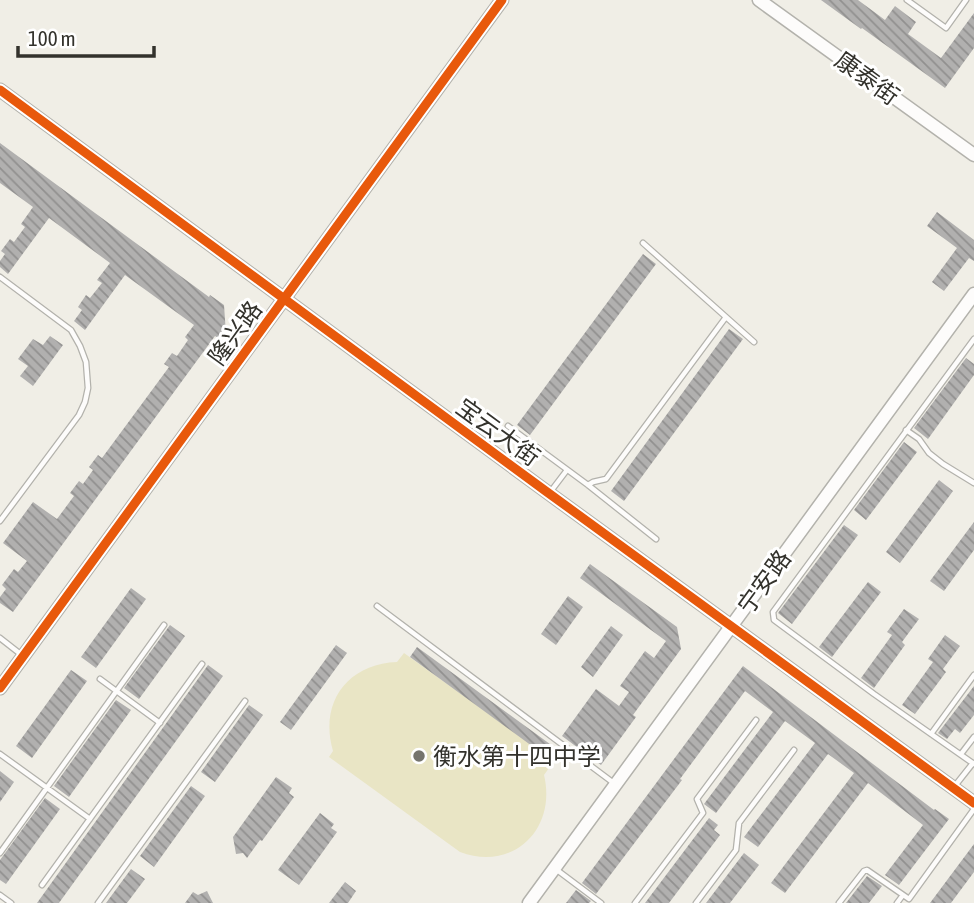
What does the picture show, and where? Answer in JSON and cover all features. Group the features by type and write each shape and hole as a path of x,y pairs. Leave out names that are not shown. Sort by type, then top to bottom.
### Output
{"street":[{"name":"隆兴路","path":"0,688 502,0"},
{"name":"康泰街","path":"759,0 777,5 974,155"},
{"name":"宝云大街","path":"0,90 974,803"},
{"name":"宁安路","path":"529,903 974,294"}],"lane":[{"path":"907,0 946,28 966,0"},
{"path":"642,243 754,342"},
{"path":"0,277 71,330 86,362 88,388 79,415 0,521"},
{"path":"588,485 606,479 726,317"},
{"path":"954,788 973,763 774,620 773,612 974,339"},
{"path":"508,426 656,539"},
{"path":"906,430 919,439 929,453 943,464 974,483"},
{"path":"549,494 567,470"},
{"path":"377,607 615,784"},
{"path":"0,853 164,625"},
{"path":"0,638 23,656"},
{"path":"42,885 202,664"},
{"path":"931,734 974,675"},
{"path":"100,679 160,723"},
{"path":"98,903 245,701"},
{"path":"635,903 703,813 697,799 756,720"},
{"path":"961,754 974,737"},
{"path":"696,903 736,850 739,823 794,750"},
{"path":"0,754 90,819"},
{"path":"839,903 867,870 912,901 974,809"},
{"path":"555,868 601,903"},
{"path":"0,895 11,903"},
{"path":"897,903 903,895"}],"shaded area":[{"path":"404,653 554,761 544,775 544,813 527,841 513,851 497,856 479,857 460,852 329,757 333,751 330,717 341,689 351,678 364,670 379,664 397,662"}],"building":[{"path":"821,0 858,0 885,20 895,6 916,22 908,34 941,58 974,13 974,48 945,88"},
{"path":"0,143 209,297 210,295 224,305 226,334 221,340 215,336 13,612 0,603 0,597 6,589 2,585 14,569 18,572 27,561 3,543 33,502 57,519 74,496 70,493 79,481 83,484 93,470 89,467 98,455 102,458 169,367 164,364 172,353 177,356 188,340 185,337 194,325 125,275 85,330 74,321 82,310 78,307 86,295 90,298 102,283 97,280 110,263 49,218 8,274 0,267 0,261 5,254 1,251 10,239 14,242 25,227 21,224 33,207 0,183"},
{"path":"937,212 974,240 974,261 969,258 944,291 932,282 957,248 927,226"},
{"path":"643,254 656,264 530,435 517,425"},
{"path":"729,329 743,339 624,501 611,491"},
{"path":"50,336 63,345 33,386 20,376 28,366 18,359 33,339 43,345"},
{"path":"966,358 974,364 974,375 928,439 914,428"},
{"path":"904,442 917,452 866,520 854,510"},
{"path":"939,480 953,491 900,563 886,552"},
{"path":"974,522 974,550 944,591 930,581"},
{"path":"844,525 858,535 792,624 778,613"},
{"path":"590,564 677,627 681,649 601,765 562,736 596,689 619,706 629,692 620,686 645,651 654,658 666,641 580,578"},
{"path":"868,582 881,592 832,657 819,647"},
{"path":"131,588 146,599 96,668 81,657"},
{"path":"568,596 583,607 556,645 541,634"},
{"path":"904,609 919,619 902,642 905,645 874,688 861,678 892,635 887,632"},
{"path":"170,625 185,636 139,699 124,688"},
{"path":"611,626 623,635 593,677 581,667"},
{"path":"945,635 960,646 943,669 946,672 915,714 902,705 933,662 928,659"},
{"path":"336,645 347,653 291,730 280,722"},
{"path":"417,647 554,747 547,757 410,657"},
{"path":"208,665 223,676 59,903 37,903"},
{"path":"743,666 949,819 899,885 885,875 923,825 868,783 785,893 771,883 854,773 828,754 758,847 744,837 815,743 785,721 716,813 704,804 773,712 745,691 596,894 582,883"},
{"path":"71,670 87,681 32,758 16,746"},
{"path":"974,686 974,715 960,733 955,729 947,739 938,733"},
{"path":"116,700 131,710 69,797 54,786"},
{"path":"249,705 263,715 215,782 201,772"},
{"path":"0,771 14,782 0,802"},
{"path":"276,777 292,788 289,793 294,797 247,858 243,853 236,854 233,837"},
{"path":"191,786 205,796 154,867 140,856"},
{"path":"45,798 60,809 6,884 0,880 0,860"},
{"path":"320,813 334,824 331,828 337,832 299,885 278,870"},
{"path":"709,818 718,825 714,830 720,835 669,903 645,903"},
{"path":"974,844 974,872 951,903 930,903"},
{"path":"744,853 759,865 730,903 706,903"},
{"path":"131,869 145,879 127,903 106,903"},
{"path":"867,876 882,886 869,903 846,903"},
{"path":"345,882 356,891 348,903 329,903"},
{"path":"576,890 591,901 566,903"},
{"path":"207,891 213,903 185,903 193,892 198,895"}],"cycle path":[{"path":"0,688 502,0"},
{"path":"0,90 974,803"}],"place":[{"name":"衡水第十四中学","path":"419,756"}]}
